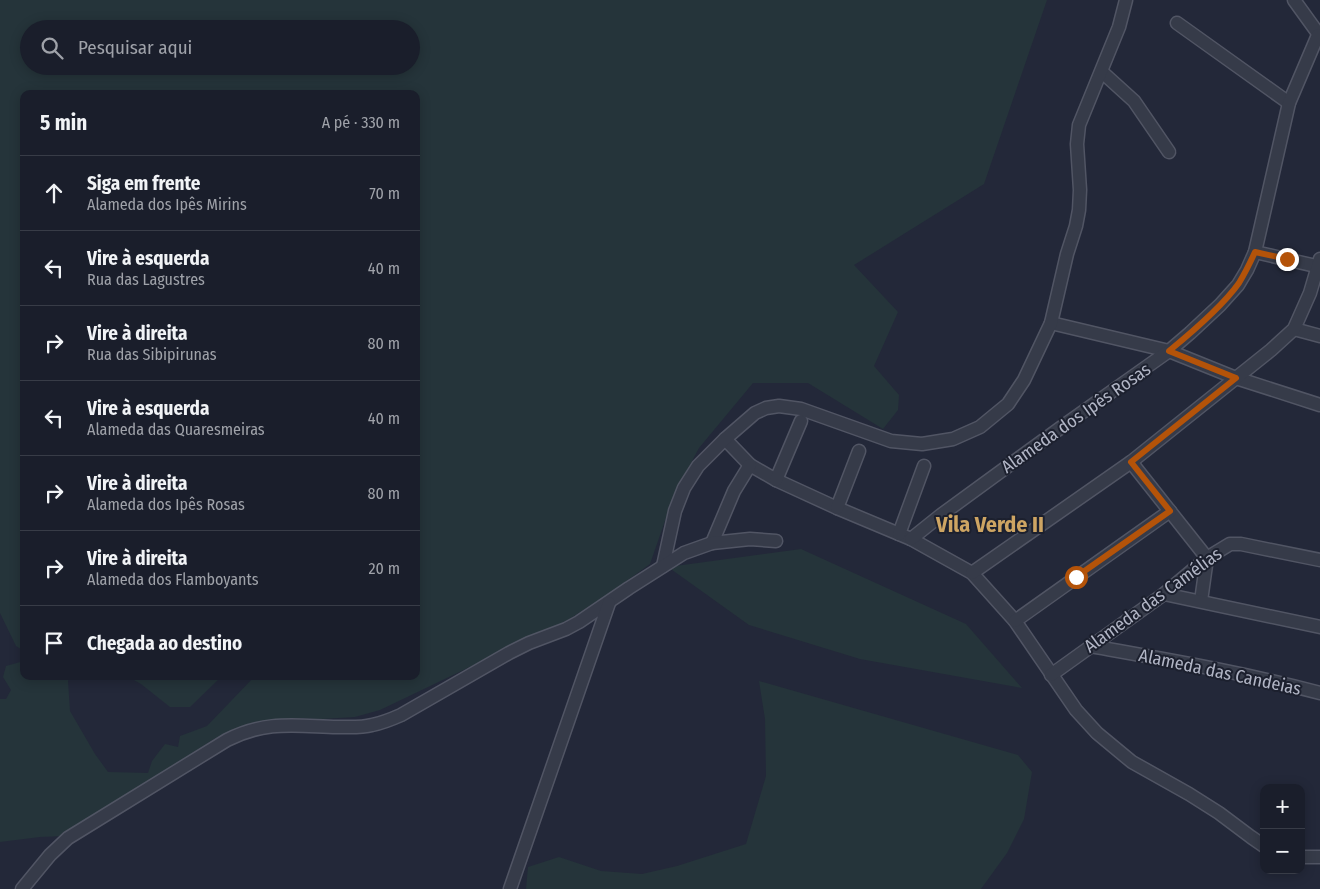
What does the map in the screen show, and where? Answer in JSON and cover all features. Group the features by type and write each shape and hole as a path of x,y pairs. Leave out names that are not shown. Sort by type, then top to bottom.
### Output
{"street":[{"path":"663,566 675,511 684,488 698,466 755,413 766,408 779,406 801,409 891,441 922,444 953,439 980,427 1008,404 1024,380 1051,323 1079,210 1080,190 1077,144 1079,125 1119,27 1126,0"},
{"path":"1294,0 1319,36"},
{"path":"1176,23 1290,103"},
{"name":"Alameda dos Ipês Rosas","path":"905,536 940,515 1169,351 1220,305 1238,285 1255,252 1290,103 1319,36"},
{"path":"1102,72 1134,101 1168,152"},
{"path":"972,573 1131,462 1271,350 1294,329 1310,293 1319,264 1255,252"},
{"path":"1051,323 1169,351 1236,378 1320,405"},
{"path":"1294,329 1320,336"},
{"path":"776,480 801,421"},
{"path":"725,439 750,465 776,480 905,536 972,573 1014,622 1076,710 1097,733 1132,762 1190,794 1260,843"},
{"path":"837,508 859,451"},
{"path":"1131,462 1207,558 1201,601"},
{"path":"712,543 734,491 750,465"},
{"path":"905,536 924,466"},
{"path":"1014,622 1170,511"},
{"path":"22,889 50,855 68,838 227,740 242,733 275,726 355,727 371,726 383,722 401,715 509,653 580,622 684,553 712,543 750,539 776,541"},
{"name":"Alameda das Camélias","path":"1051,675 1164,594 1207,558 1230,544 1241,544 1320,560"},
{"path":"1164,594 1320,627"},
{"path":"510,889 609,603"},
{"name":"Alameda das Candeias","path":"1091,646 1198,666 1320,693"},
{"path":"1305,857 1320,858"}],"shaded area":[{"path":"0,0 1047,0 984,184 854,265 898,312 874,366 899,395 898,410 883,429 808,383 753,383 699,448 674,495 650,564 568,620 380,710 355,717 292,718 214,739 65,836 0,842 0,699 6,699 11,690 3,677 6,666 20,662 20,680 68,680 70,711 95,754 108,772 148,773 152,761 165,744 178,747 180,736 207,726 251,680 420,680 420,90 20,90 20,648 16,646 0,613"},
{"path":"801,549 966,624 1022,688 860,659 749,625 668,567"},
{"path":"134,680 218,680 190,707 170,707"},
{"path":"759,681 1018,755 1032,772 1024,819 1007,853 981,889 526,889 528,867 559,857 601,871 642,874 677,866 746,844 766,776 765,719"}],"district":[{"name":"Vila Verde II","path":"990,524"}],"route":[{"path":"1076,577 1170,511 1131,462 1236,378 1169,351 1220,305 1238,285 1255,252 1287,259"}]}
